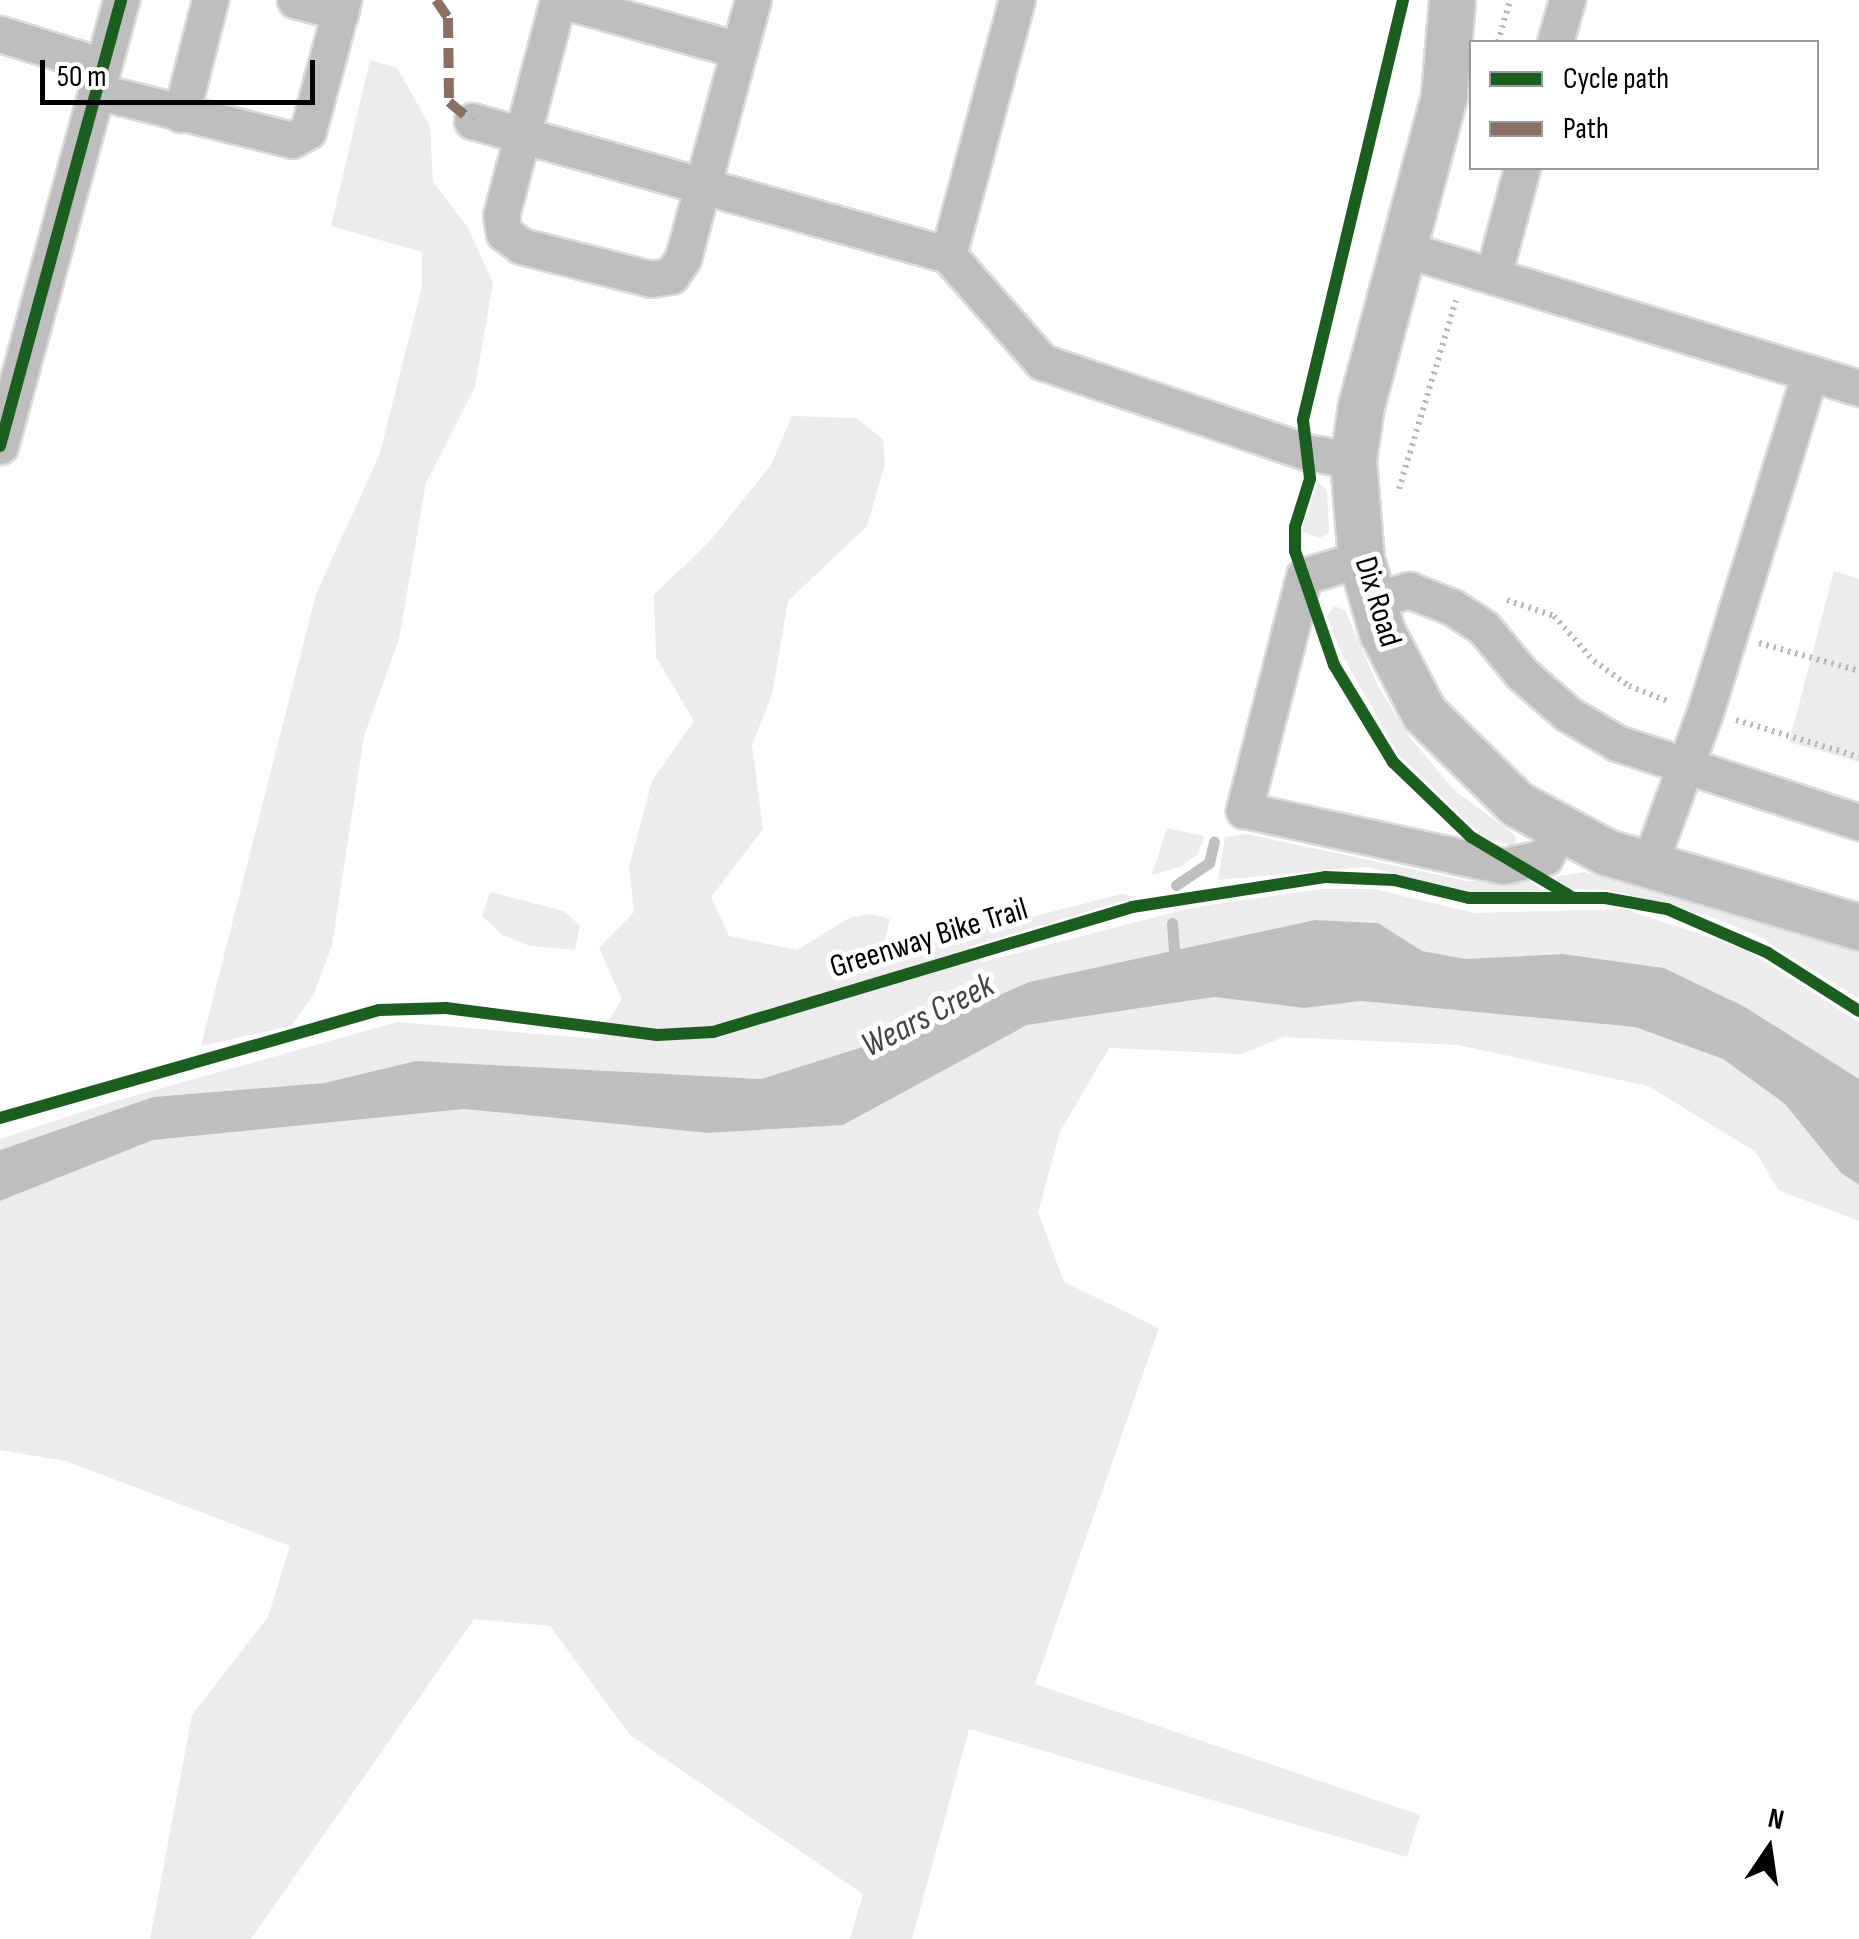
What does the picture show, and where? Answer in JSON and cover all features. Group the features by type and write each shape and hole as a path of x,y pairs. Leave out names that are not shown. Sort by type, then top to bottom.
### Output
{"main road":[{"name":"Dix Road","path":"1452,0 1444,96 1361,405 1353,460 1361,558 1371,602 1424,713 1483,775 1560,830 1649,866 1859,928"}],"street":[{"path":"0,446 121,0"},
{"path":"181,114 210,0"},
{"path":"0,34 181,114 281,140 301,136 342,6 295,0"},
{"path":"738,50 559,0 520,133 501,224 511,241 651,280 671,276 683,258 752,0"},
{"path":"948,256 1018,0"},
{"path":"1556,40 1567,0"},
{"path":"472,120 703,182 948,256 1042,362 1306,452 1353,460"},
{"path":"1493,276 1521,170"},
{"path":"1404,249 1859,388"},
{"path":"1649,866 1680,768 1705,712 1810,373"},
{"path":"1361,558 1304,576 1244,810 1503,866 1545,857 1560,830"},
{"path":"1371,602 1410,590 1452,607 1484,628 1522,674 1568,714 1617,744 1680,768 1859,822"}],"path":[{"path":"1499,40 1510,0"},
{"path":"1396,498 1458,292 1450,263"},
{"path":"1497,597 1554,616 1594,662 1629,686 1859,757"},
{"path":"1729,634 1859,671"}],"shaded area":[{"path":"370,60 397,68 430,126 433,182 468,228 493,283 475,387 426,483 399,639 364,736 332,945 314,994 291,1026 201,1046 316,594 379,456 422,287 422,252 331,226"},
{"path":"792,416 856,418 883,439 885,464 867,526 788,601 772,694 752,745 763,829 711,897 729,936 797,950 849,918 870,914 890,919 881,955 1122,894 1136,897 969,947 982,962 1194,907 1322,889 1374,889 1474,913 1624,909 1745,949 1859,1022 1859,1079 1745,1007 1664,968 1563,954 1465,959 1422,951 1378,923 1315,920 1029,982 929,1026 761,1079 413,1062 324,1083 153,1097 0,1150 0,1139 109,1103 397,1022 597,1039 622,999 599,948 634,912 629,867 652,781 694,721 656,657 654,595 711,540 771,465"},
{"path":"1318,482 1327,491 1329,533 1319,538 1301,531"},
{"path":"1834,571 1859,579 1859,762 1789,742"},
{"path":"1334,606 1345,610 1379,688 1411,739 1454,790 1516,836 1515,846 1484,838 1397,753 1339,648 1327,616"},
{"path":"1167,828 1204,836 1198,854 1182,866 1152,875"},
{"path":"1247,834 1467,881 1528,881 1545,891 1478,894 1367,867 1218,880 1225,837"},
{"path":"1584,872 1859,953 1859,998 1754,934 1712,917 1610,890 1570,889 1553,877"},
{"path":"490,892 564,911 580,926 575,950 530,946 502,935 482,916"},
{"path":"1315,920 1378,923 1422,951 1465,959 1563,954 1664,968 1745,1007 1859,1079 1859,1185 1841,1173 1785,1104 1723,1059 1635,1027 1361,1001 1304,1008 1214,997 1027,1025 843,1125 708,1133 464,1109 153,1140 0,1201 0,1150 153,1097 324,1083 416,1061 761,1079 929,1026 1029,982"},
{"path":"1214,997 1304,1008 1361,1001 1635,1027 1723,1059 1785,1104 1841,1173 1859,1185 1859,1221 1778,1190 1756,1152 1648,1086 1458,1045 1284,1037 1241,1054 1109,1048 1060,1132 1038,1212 1064,1282 1159,1328 1035,1684 1420,1815 1407,1857 969,1729 912,1939 850,1939 863,1894 630,1735 550,1626 474,1619 251,1939 150,1939 192,1715 268,1617 290,1546 66,1461 0,1450 0,1201 153,1140 464,1109 708,1133 843,1125 1027,1025"}],"waterway":[{"path":"1176,885 1209,863 1214,842"},
{"path":"1172,923 1175,964"}],"marked path":[{"path":"436,0 448,18 449,102 472,121"}],"cycle path":[{"path":"0,446 121,0"},
{"path":"1403,0 1303,420 1310,479 1295,527 1295,551 1334,665 1393,762 1471,837 1570,896"},
{"name":"Greenway Bike Trail","path":"0,1118 379,1010 446,1008 657,1035 713,1032 1132,907 1325,877 1394,880 1469,898 1605,898 1667,909 1768,953 1859,1011"}],"water label":[{"name":"Wears Creek","path":"928,1016"}]}
